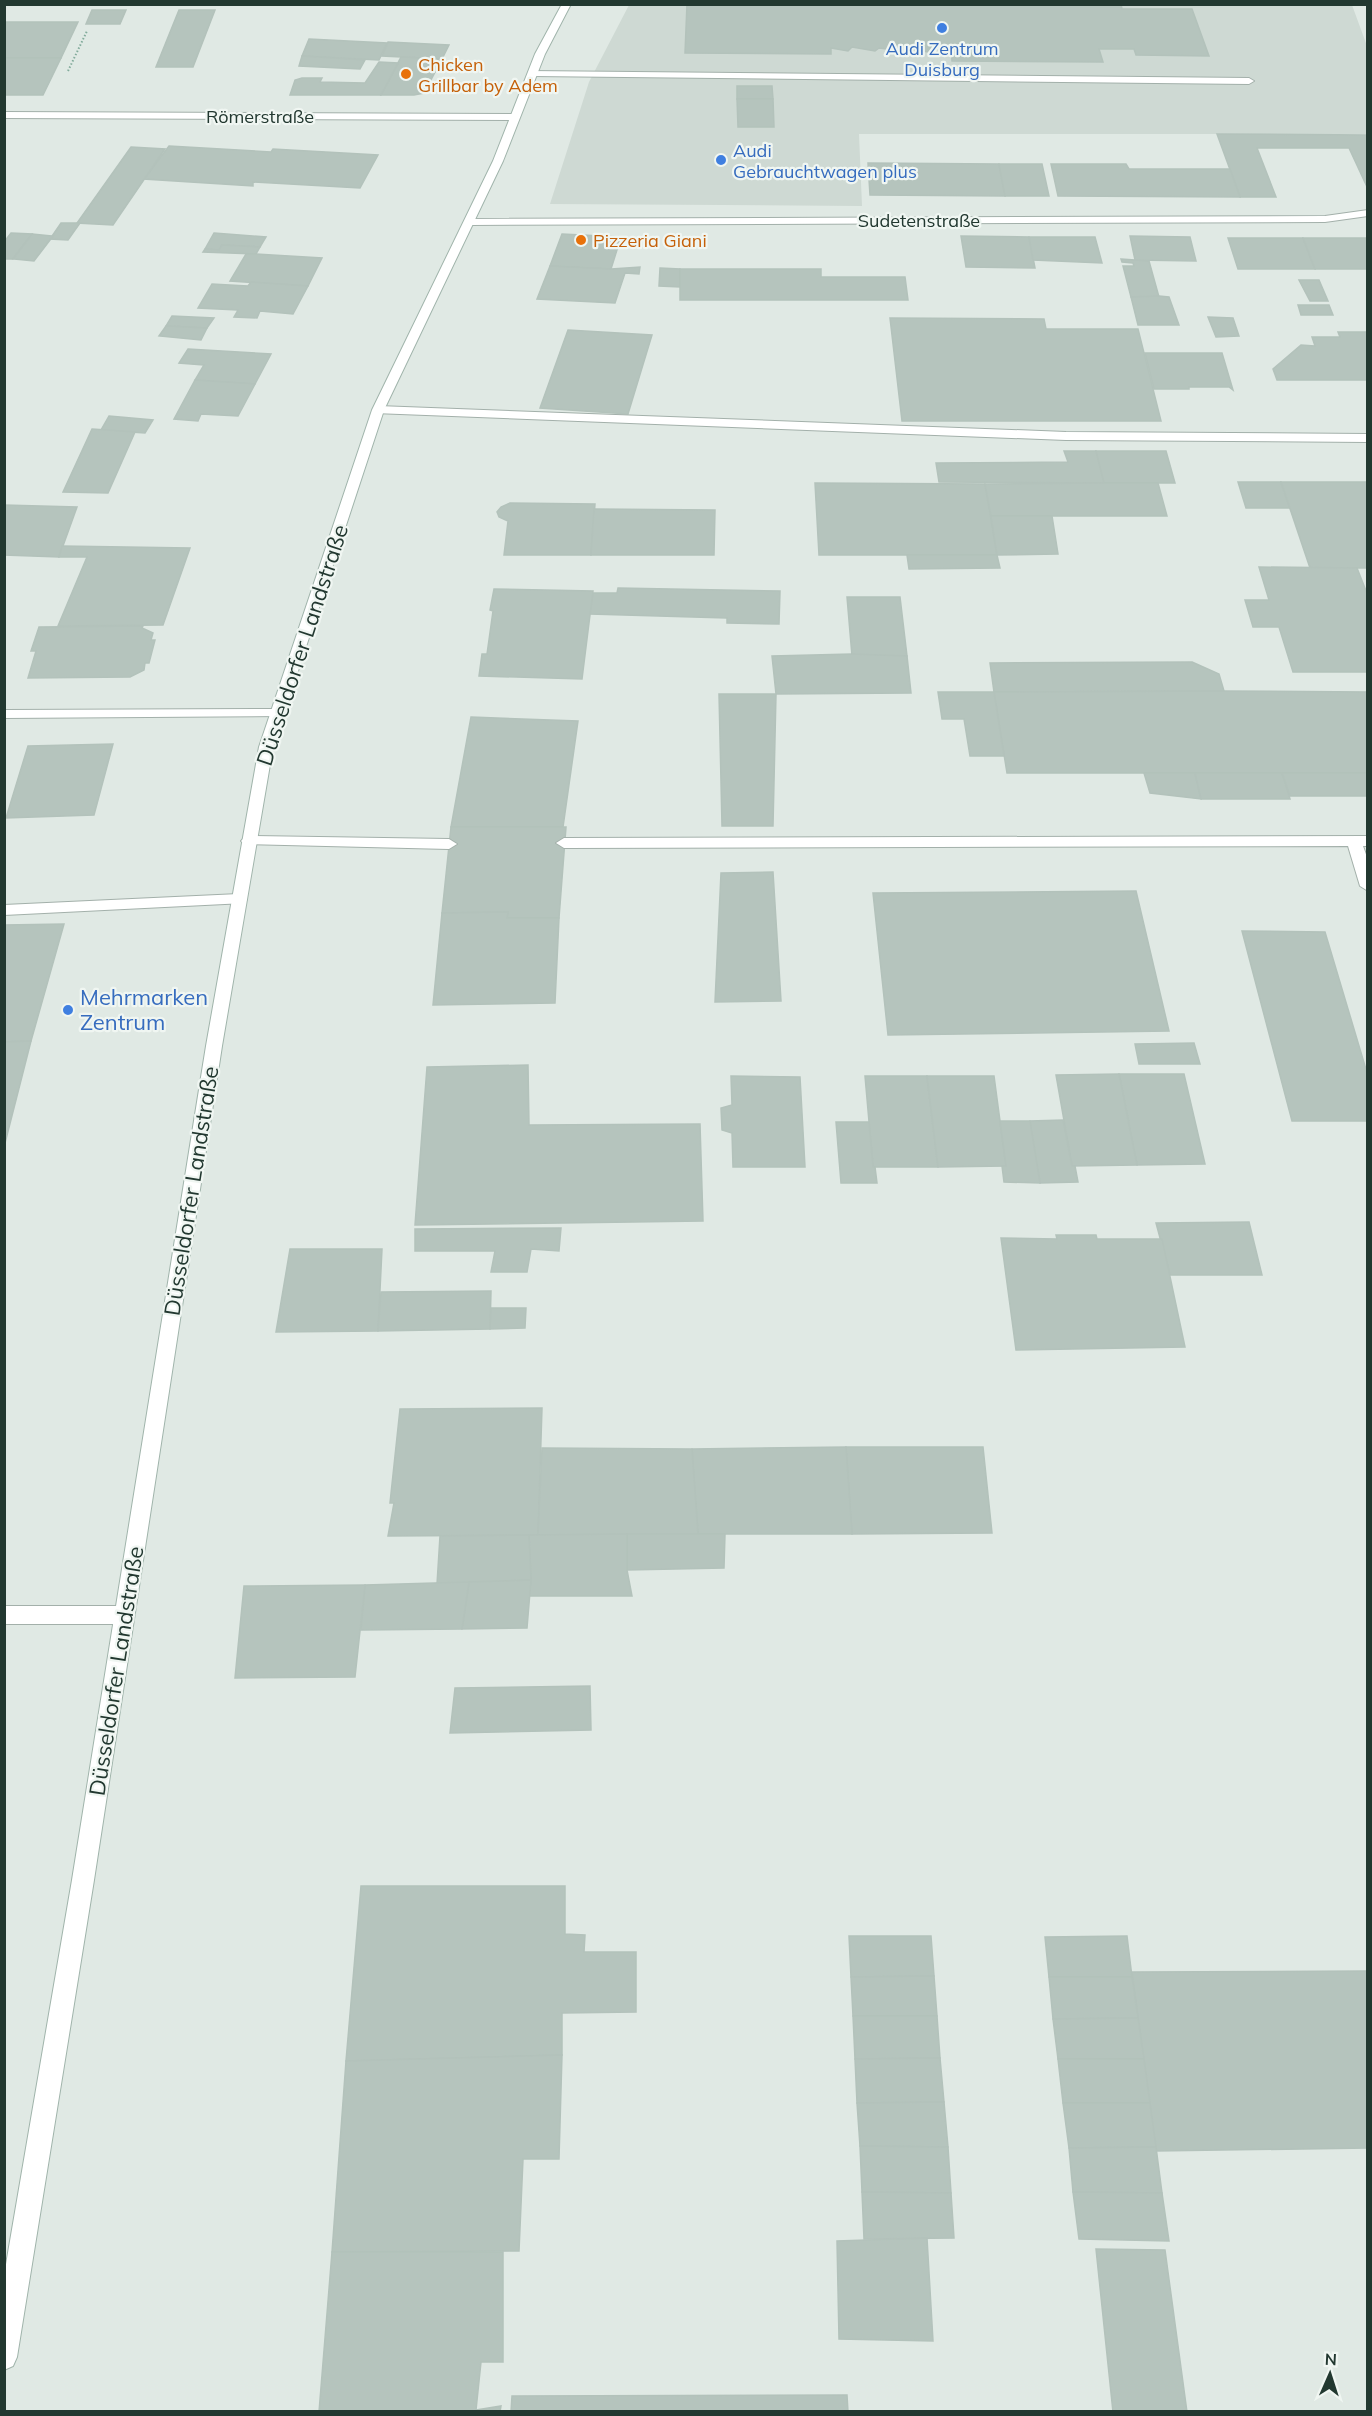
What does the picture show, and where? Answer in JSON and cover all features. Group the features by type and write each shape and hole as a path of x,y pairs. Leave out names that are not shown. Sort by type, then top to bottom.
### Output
{"main road":[{"name":"Düsseldorfer Landstraße","path":"4,2357 239,899 266,747 378,410 470,222 498,161 532,73 567,4"},
{"path":"532,73 1249,81"},
{"name":"Römerstraße","path":"4,114 515,117"},
{"name":"Sudetenstraße","path":"470,222 1325,219 1368,213"},
{"path":"378,410 1043,435 1368,438"},
{"path":"4,714 277,713"},
{"path":"249,841 449,844"},
{"path":"564,843 1361,841 1368,886"},
{"path":"4,910 239,899"},
{"path":"4,1615 124,1615"}],"shaded area":[{"path":"629,5 1352,5 1367,46 1367,134 859,134 862,206 550,204 589,82"}],"building":[{"name":"Audi Zentrum Duisburg","path":"687,4 1121,4 1122,9 1192,9 1209,56 1136,55 1134,49 1099,49 1103,62 952,61 951,47 933,47 928,52 904,48 902,51 879,48 875,51 852,47 848,51 831,48 831,54 685,53"},
{"path":"92,10 126,10 120,24 86,24"},
{"path":"179,10 215,10 193,67 156,67"},
{"path":"4,22 78,22 61,58 4,58"},
{"path":"309,39 387,43 379,60 302,56"},
{"path":"388,42 449,45 442,59 382,56"},
{"path":"302,56 365,60 360,69 299,66"},
{"path":"401,57 442,59 424,93 381,95"},
{"path":"4,58 61,58 43,95 4,95"},
{"path":"379,62 398,63 381,95 290,95 295,80 302,78 322,78 320,82 365,83"},
{"path":"737,86 772,86 773,99 737,99"},
{"path":"737,99 773,99 774,127 738,127"},
{"path":"1217,134 1368,135 1368,189 1349,148 1257,148 1276,197 1240,197"},
{"path":"169,146 378,155 360,188 253,182 253,186 144,179"},
{"path":"131,147 165,149 113,225 77,223"},
{"path":"868,163 999,164 1005,196 870,195"},
{"path":"999,164 1042,164 1049,196 1005,196"},
{"path":"1051,164 1126,164 1129,169 1230,169 1240,197 1058,196"},
{"path":"61,223 80,223 68,240 50,239"},
{"path":"11,233 32,234 13,259 4,259 4,242"},
{"path":"214,233 266,237 260,247 222,245 219,250 205,249"},
{"path":"32,234 53,236 34,261 13,259"},
{"path":"562,234 621,237 611,269 550,266"},
{"path":"961,236 1029,237 1035,268 966,267"},
{"path":"1130,236 1190,237 1196,261 1135,260"},
{"path":"1029,237 1095,237 1102,263 1033,260"},
{"path":"1228,238 1303,238 1315,269 1238,269"},
{"path":"1303,238 1368,238 1368,269 1315,269"},
{"path":"222,245 260,247 256,254 203,252 205,249 219,250"},
{"path":"246,254 322,258 308,286 230,281"},
{"path":"1121,259 1149,261 1159,297 1131,297 1123,266 1134,266 1133,263 1122,262"},
{"path":"550,266 611,269 640,267 639,274 625,273 615,303 537,299"},
{"path":"660,268 680,269 680,287 659,286"},
{"path":"680,269 821,269 821,277 905,277 908,300 680,300"},
{"path":"1299,280 1319,280 1328,301 1310,301"},
{"path":"251,282 308,286 293,314 260,311 257,318 234,317 238,310 198,308 212,284 248,286"},
{"path":"1131,297 1169,297 1179,325 1138,325"},
{"path":"1298,305 1329,305 1333,315 1301,315"},
{"path":"172,316 214,318 207,328 166,326"},
{"path":"1208,317 1233,318 1239,336 1216,337"},
{"path":"890,318 1044,319 1046,329 1138,329 1161,421 902,421"},
{"path":"166,326 207,328 201,340 159,336"},
{"path":"568,330 652,335 628,414 540,408"},
{"path":"1338,332 1368,332 1368,380 1277,380 1273,369 1301,345 1315,346 1312,337 1340,337"},
{"path":"188,349 271,354 255,384 195,380 204,365 179,363"},
{"path":"1145,353 1222,353 1233,390 1229,387 1154,389"},
{"path":"195,380 255,384 238,416 201,414 198,421 174,419"},
{"path":"109,416 153,420 145,433 101,430"},
{"path":"92,429 135,432 108,493 63,492"},
{"path":"1064,451 1096,451 1104,483 939,482 936,463 1068,462"},
{"path":"1096,451 1166,451 1175,483 1104,483"},
{"path":"1238,482 1281,482 1290,508 1246,508"},
{"path":"1281,482 1368,482 1368,568 1310,568"},
{"path":"815,483 985,484 997,555 819,555"},
{"path":"1158,483 1167,516 991,516 985,484"},
{"path":"510,503 595,504 591,555 504,555 508,521 499,517 497,512 501,507"},
{"path":"4,505 77,507 59,557 4,555"},
{"path":"594,509 715,510 714,555 591,555"},
{"path":"991,516 1052,516 1058,554 997,555"},
{"path":"62,546 190,548 163,625 58,626 87,557 59,557"},
{"path":"907,555 997,555 1000,568 909,569"},
{"path":"1259,567 1357,568 1368,596 1368,672 1293,672 1279,627 1253,627 1245,600 1269,600"},
{"path":"618,588 780,591 779,624 727,623 727,618 590,614 593,593 617,593"},
{"path":"494,589 593,591 582,679 479,676 482,654 487,654"},
{"path":"847,597 900,597 907,656 852,656"},
{"path":"143,626 142,628 153,633 151,640 155,640 149,663 145,663 144,670 130,677 28,678 36,651 31,651 39,627"},
{"path":"852,654 907,656 911,693 776,694 772,656"},
{"path":"1192,662 1219,674 1224,691 994,692 990,663"},
{"path":"938,692 994,692 1004,756 970,756 964,719 942,719"},
{"path":"994,692 1368,692 1368,773 1007,773"},
{"path":"719,694 776,694 773,826 722,826"},
{"path":"471,717 578,721 563,827 451,827"},
{"path":"113,744 94,815 6,818 28,746"},
{"path":"1144,773 1195,773 1201,799 1150,793"},
{"path":"1195,773 1282,773 1290,799 1201,799"},
{"path":"1282,773 1368,773 1368,796 1290,796"},
{"path":"451,827 566,827 559,918 507,918 508,912 442,913"},
{"path":"773,872 781,1001 715,1002 721,873"},
{"path":"1136,891 1169,1031 888,1035 873,893"},
{"path":"508,912 507,918 559,918 555,1003 433,1005 442,913"},
{"path":"64,924 31,1041 4,1042 4,925"},
{"path":"1242,931 1325,932 1368,1076 1368,1121 1292,1121"},
{"path":"31,1041 4,1147 4,1042"},
{"path":"1194,1043 1200,1064 1139,1064 1135,1044"},
{"path":"528,1065 529,1125 700,1124 703,1221 415,1225 427,1067"},
{"path":"1119,1074 1184,1074 1205,1164 1137,1165"},
{"path":"1119,1074 1137,1165 1072,1166 1056,1075"},
{"path":"731,1076 800,1077 805,1167 733,1167 732,1133 722,1130 721,1108 732,1105"},
{"path":"865,1076 927,1076 938,1167 873,1167"},
{"path":"927,1076 994,1076 1006,1166 938,1167"},
{"path":"1063,1120 1072,1166 1075,1166 1078,1182 1040,1183 1030,1121"},
{"path":"1000,1121 1030,1121 1040,1183 1004,1182 1002,1166 1006,1166"},
{"path":"836,1122 869,1122 873,1167 875,1167 877,1183 841,1183"},
{"path":"1249,1222 1262,1275 1170,1275 1156,1223"},
{"path":"561,1228 559,1251 531,1249 527,1272 491,1272 495,1251 415,1251 415,1229"},
{"path":"1056,1235 1096,1235 1097,1239 1162,1239 1185,1347 1016,1350 1001,1238 1057,1239"},
{"path":"290,1249 382,1249 378,1331 276,1332"},
{"path":"491,1291 490,1329 378,1331 381,1292"},
{"path":"491,1308 526,1308 525,1328 490,1329"},
{"path":"542,1408 538,1535 388,1536 394,1503 390,1503 400,1409"},
{"path":"846,1447 983,1447 992,1533 852,1534"},
{"path":"846,1447 852,1534 698,1534 692,1449"},
{"path":"542,1448 692,1449 698,1534 538,1535"},
{"path":"627,1534 725,1534 724,1568 627,1570"},
{"path":"627,1534 627,1570 632,1596 529,1596 531,1580 529,1535"},
{"path":"529,1535 531,1580 437,1584 440,1536"},
{"path":"531,1580 527,1628 462,1629 469,1582"},
{"path":"469,1582 462,1629 361,1630 365,1585"},
{"path":"365,1585 355,1677 235,1678 244,1586"},
{"path":"590,1686 591,1730 450,1733 455,1688"},
{"path":"361,1886 565,1886 565,1934 585,1935 584,1952 636,1952 636,2012 562,2013 562,2055 346,2061"},
{"path":"849,1936 931,1936 934,1976 851,1977"},
{"path":"1127,1936 1132,1977 1049,1977 1045,1937"},
{"path":"1368,1971 1368,2148 1156,2151 1132,1972"},
{"path":"934,1976 937,2016 853,2016 851,1977"},
{"path":"1049,1977 1132,1977 1138,2018 1053,2019"},
{"path":"853,2016 937,2016 940,2058 855,2059"},
{"path":"1138,2018 1144,2059 1058,2059 1053,2019"},
{"path":"562,2055 559,2159 523,2159 519,2251 332,2252 346,2061"},
{"path":"940,2058 944,2102 857,2103 855,2059"},
{"path":"1058,2059 1144,2059 1150,2103 1063,2103"},
{"path":"944,2102 948,2147 860,2146 857,2103"},
{"path":"1063,2103 1150,2103 1156,2147 1069,2148"},
{"path":"860,2146 948,2147 951,2193 862,2192"},
{"path":"1156,2147 1162,2193 1073,2192 1069,2148"},
{"path":"862,2192 951,2193 954,2238 864,2239"},
{"path":"1073,2192 1162,2193 1169,2241 1079,2239"},
{"path":"927,2238 933,2341 839,2339 837,2241"},
{"path":"1096,2249 1165,2250 1187,2412 1113,2412"},
{"path":"332,2252 503,2252 503,2362 481,2362 476,2410 501,2406 500,2412 319,2412"},
{"path":"847,2395 848,2412 511,2412 512,2396"}],"place":[{"name":"Audi Zentrum Duisburg","path":"942,28"},
{"name":"Chicken Grillbar by Adem","path":"406,74"},
{"name":"Audi Gebrauchtwagen plus","path":"721,160"},
{"name":"Pizzeria Giani","path":"581,240"},
{"name":"Mehrmarken Zentrum","path":"68,1010"}]}
